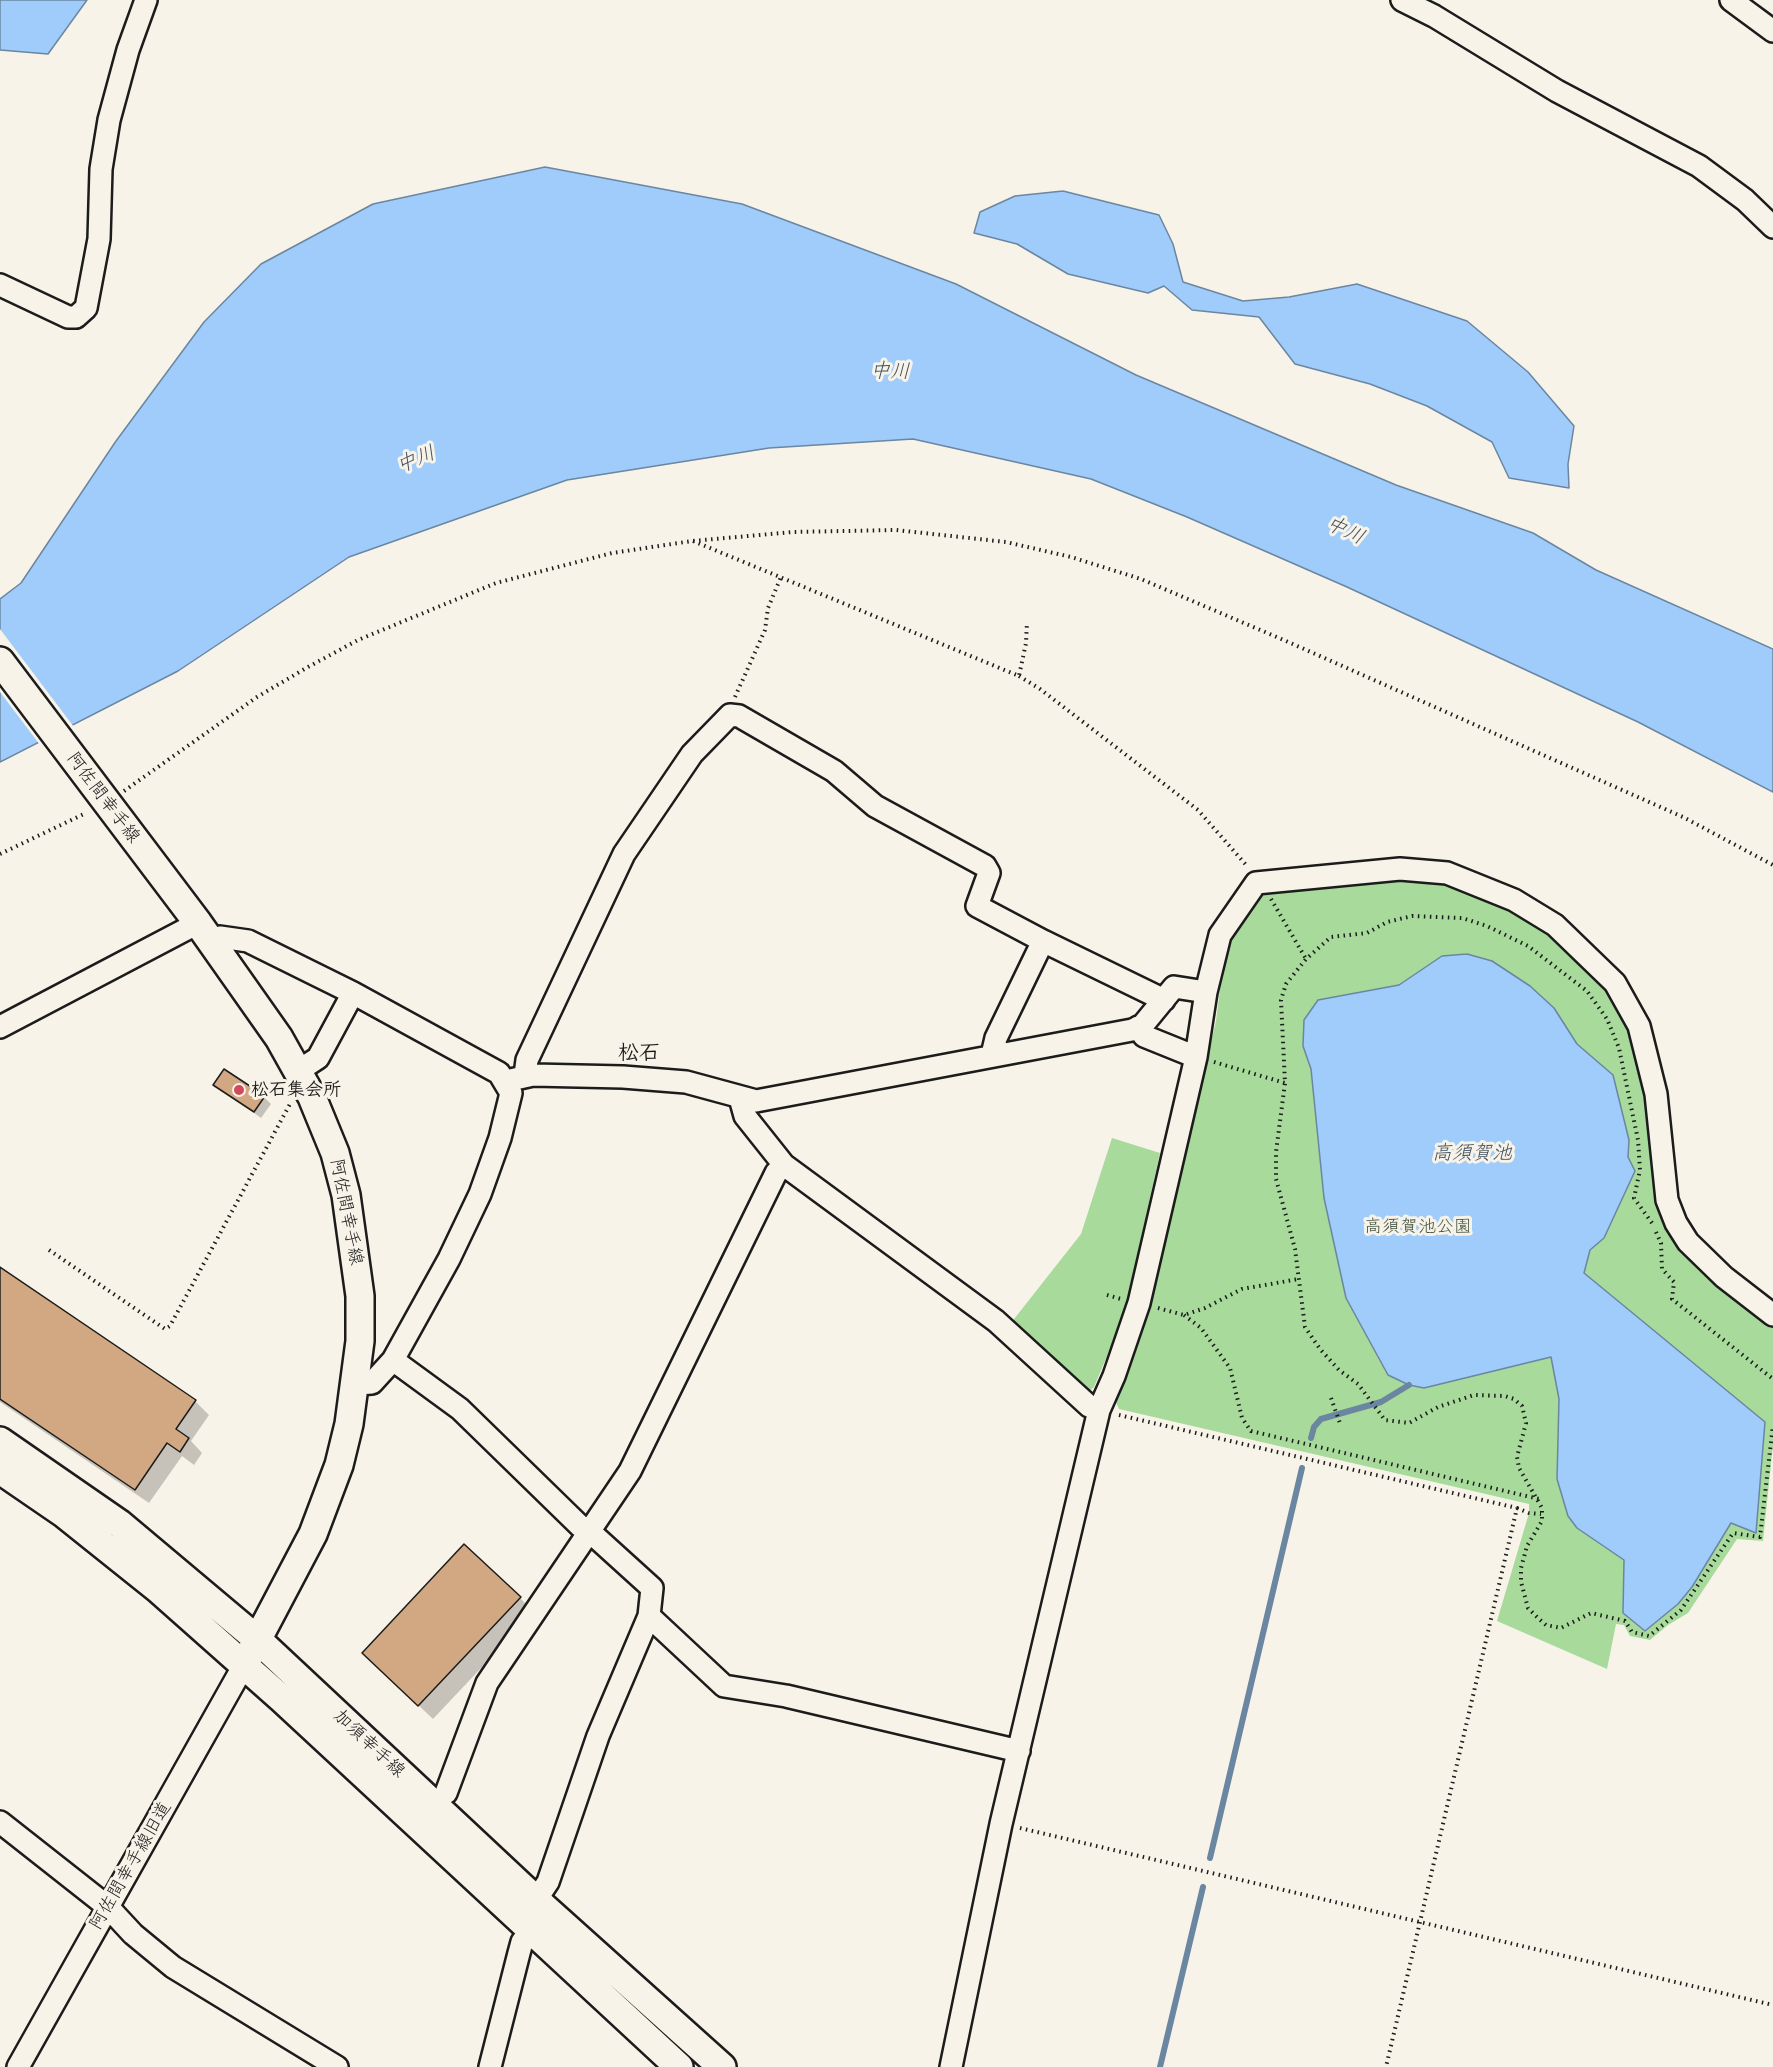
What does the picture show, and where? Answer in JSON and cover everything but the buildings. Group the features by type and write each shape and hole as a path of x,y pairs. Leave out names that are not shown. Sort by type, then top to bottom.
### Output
{"main road":[{"name":"阿佐間幸手線","path":"0,661 204,932 279,1038 302,1079 335,1153 346,1195 356,1250 360,1296 356,1384 347,1434 326,1502 296,1570 244,1665"},
{"name":"加須幸手線","path":"0,1441 120,1524 258,1640 536,1900 722,2067"},
{"name":"加須幸手線","path":"0,1470 63,1513 158,1589 532,1929 679,2067"}],"street":[{"path":"0,285 68,317 76,317 86,308 99,239 103,147 116,91 146,0"},
{"path":"1402,0 1434,16 1557,91 1699,166 1745,200 1773,227"},
{"path":"1731,0 1773,32"},
{"path":"356,1384 372,1383 393,1360 449,1259 480,1194 509,1109 515,1078 526,1060 624,854 692,754 730,715 739,717 834,771 875,806 985,866 990,873 977,906 1164,1000"},
{"path":"951,2067 975,1940 1001,1824 1099,1410 1138,1303 1196,1057 1206,992 1220,935 1261,887 1400,869 1430,871 1485,886 1555,925 1616,983 1640,1026 1656,1094 1667,1200 1676,1223 1688,1242 1724,1277 1773,1315"},
{"path":"0,1027 204,932 248,941 353,993 499,1073 515,1078 623,1077 686,1082 756,1101 992,1055 1075,1042 1138,1028 1174,987 1206,992"},
{"path":"992,1055 996,1038 1043,941"},
{"path":"302,1079 318,1058 353,993"},
{"path":"1138,1028 1144,1036 1196,1057"},
{"path":"740,1098 746,1116 784,1165 996,1321 1089,1406 1099,1410"},
{"path":"446,1793 487,1683 588,1530 630,1471 777,1173 784,1165"},
{"path":"393,1360 460,1409 580,1526 588,1530 652,1588 649,1616 598,1736 548,1882 536,1900"},
{"path":"649,1616 724,1686 786,1696 1018,1751"},
{"name":"阿佐間幸手線旧道","path":"18,2067 244,1665"},
{"path":"0,1822 108,1907 133,1934 173,1967 337,2067"},
{"path":"490,2067 522,1942 532,1929"}],"path":[{"path":"0,854 257,697 358,640 496,583 612,554 692,541 794,532 896,530 1006,542 1071,557 1141,579 1297,645 1683,817 1773,866"},
{"path":"692,541 1019,676 1040,689 1198,810 1244,859 1306,959"},
{"path":"730,715 732,704 765,630 768,608 781,577"},
{"path":"1019,676 1028,622"},
{"path":"1773,1379 1672,1299 1674,1282 1662,1269 1661,1243 1651,1220 1634,1198 1640,1170 1638,1140 1619,1048 1607,1018 1587,991 1528,946 1487,926 1462,918 1436,915 1412,916 1388,922 1366,933 1331,937 1306,959 1286,984 1281,1000 1285,1083 1276,1152 1276,1179 1293,1239 1305,1327 1339,1370 1364,1392 1381,1416 1395,1422 1409,1423 1438,1407 1474,1395 1486,1394 1514,1399 1522,1406 1526,1423 1517,1457 1519,1468 1539,1499 1542,1521 1527,1546 1521,1568 1523,1594 1528,1608 1546,1625 1561,1628 1591,1613 1625,1621 1632,1632 1649,1636 1681,1610 1733,1533 1760,1538 1773,1425"},
{"path":"1196,1057 1285,1083"},
{"path":"49,1250 165,1329 170,1326 302,1079"},
{"path":"1184,1315 1242,1290 1299,1279"},
{"path":"1148,1305 1184,1315 1202,1328 1230,1368 1242,1418 1251,1431 1539,1499"},
{"path":"1330,1398 1341,1426"},
{"path":"1099,1410 1541,1514"},
{"path":"1386,2067 1517,1508"},
{"path":"1001,1824 1773,2005"}],"green space":[{"name":"高須賀池公園","path":"1415,876 1438,878 1537,919 1602,978 1630,1026 1685,1249 1773,1327 1773,1445 1763,1541 1737,1539 1688,1613 1668,1625 1650,1640 1630,1636 1624,1625 1616,1624 1607,1669 1497,1621 1529,1513 1529,1504 1119,1409 1114,1398 1141,1332 1147,1310 1216,1021 1225,949 1268,888"},
{"path":"1112,1138 1160,1153 1123,1318 1094,1387 1086,1394 1007,1328 1081,1234"}],"water":[{"path":"0,0 87,0 48,54 0,50"},
{"name":"中川","path":"545,167 742,204 956,284 1136,375 1396,485 1533,533 1596,570 1773,649 1773,792 1638,722 1347,587 1187,517 1091,479 913,439 769,448 567,480 349,557 178,671 0,762 0,599 21,583 116,441 204,322 261,264 373,204"},
{"path":"1063,191 1159,215 1173,244 1183,282 1243,301 1289,297 1357,284 1467,321 1528,372 1574,426 1568,464 1569,488 1509,478 1492,442 1427,406 1370,384 1295,364 1259,317 1192,310 1164,286 1148,293 1068,274 1017,244 974,233 980,212 1015,196"},
{"name":"高須賀池","path":"1467,954 1492,961 1530,986 1554,1008 1577,1044 1613,1075 1629,1140 1628,1157 1635,1171 1604,1238 1590,1250 1584,1273 1765,1422 1756,1533 1731,1523 1692,1587 1678,1604 1645,1631 1623,1613 1624,1560 1577,1528 1568,1516 1557,1479 1559,1399 1551,1357 1424,1388 1409,1385 1388,1375 1346,1298 1324,1198 1311,1069 1303,1046 1304,1020 1318,1000 1399,985 1442,956"}],"pier":[{"path":"0,629 74,727 40,745 0,692"}],"waterway":[{"path":"1311,1438 1314,1427 1321,1419 1381,1402 1409,1385"},
{"path":"1210,1858 1302,1468"},
{"path":"1160,2067 1203,1887"}],"place":[{"name":"松石集会所","path":"239,1090"}],"district":[{"name":"松石","path":"639,1054"}]}
